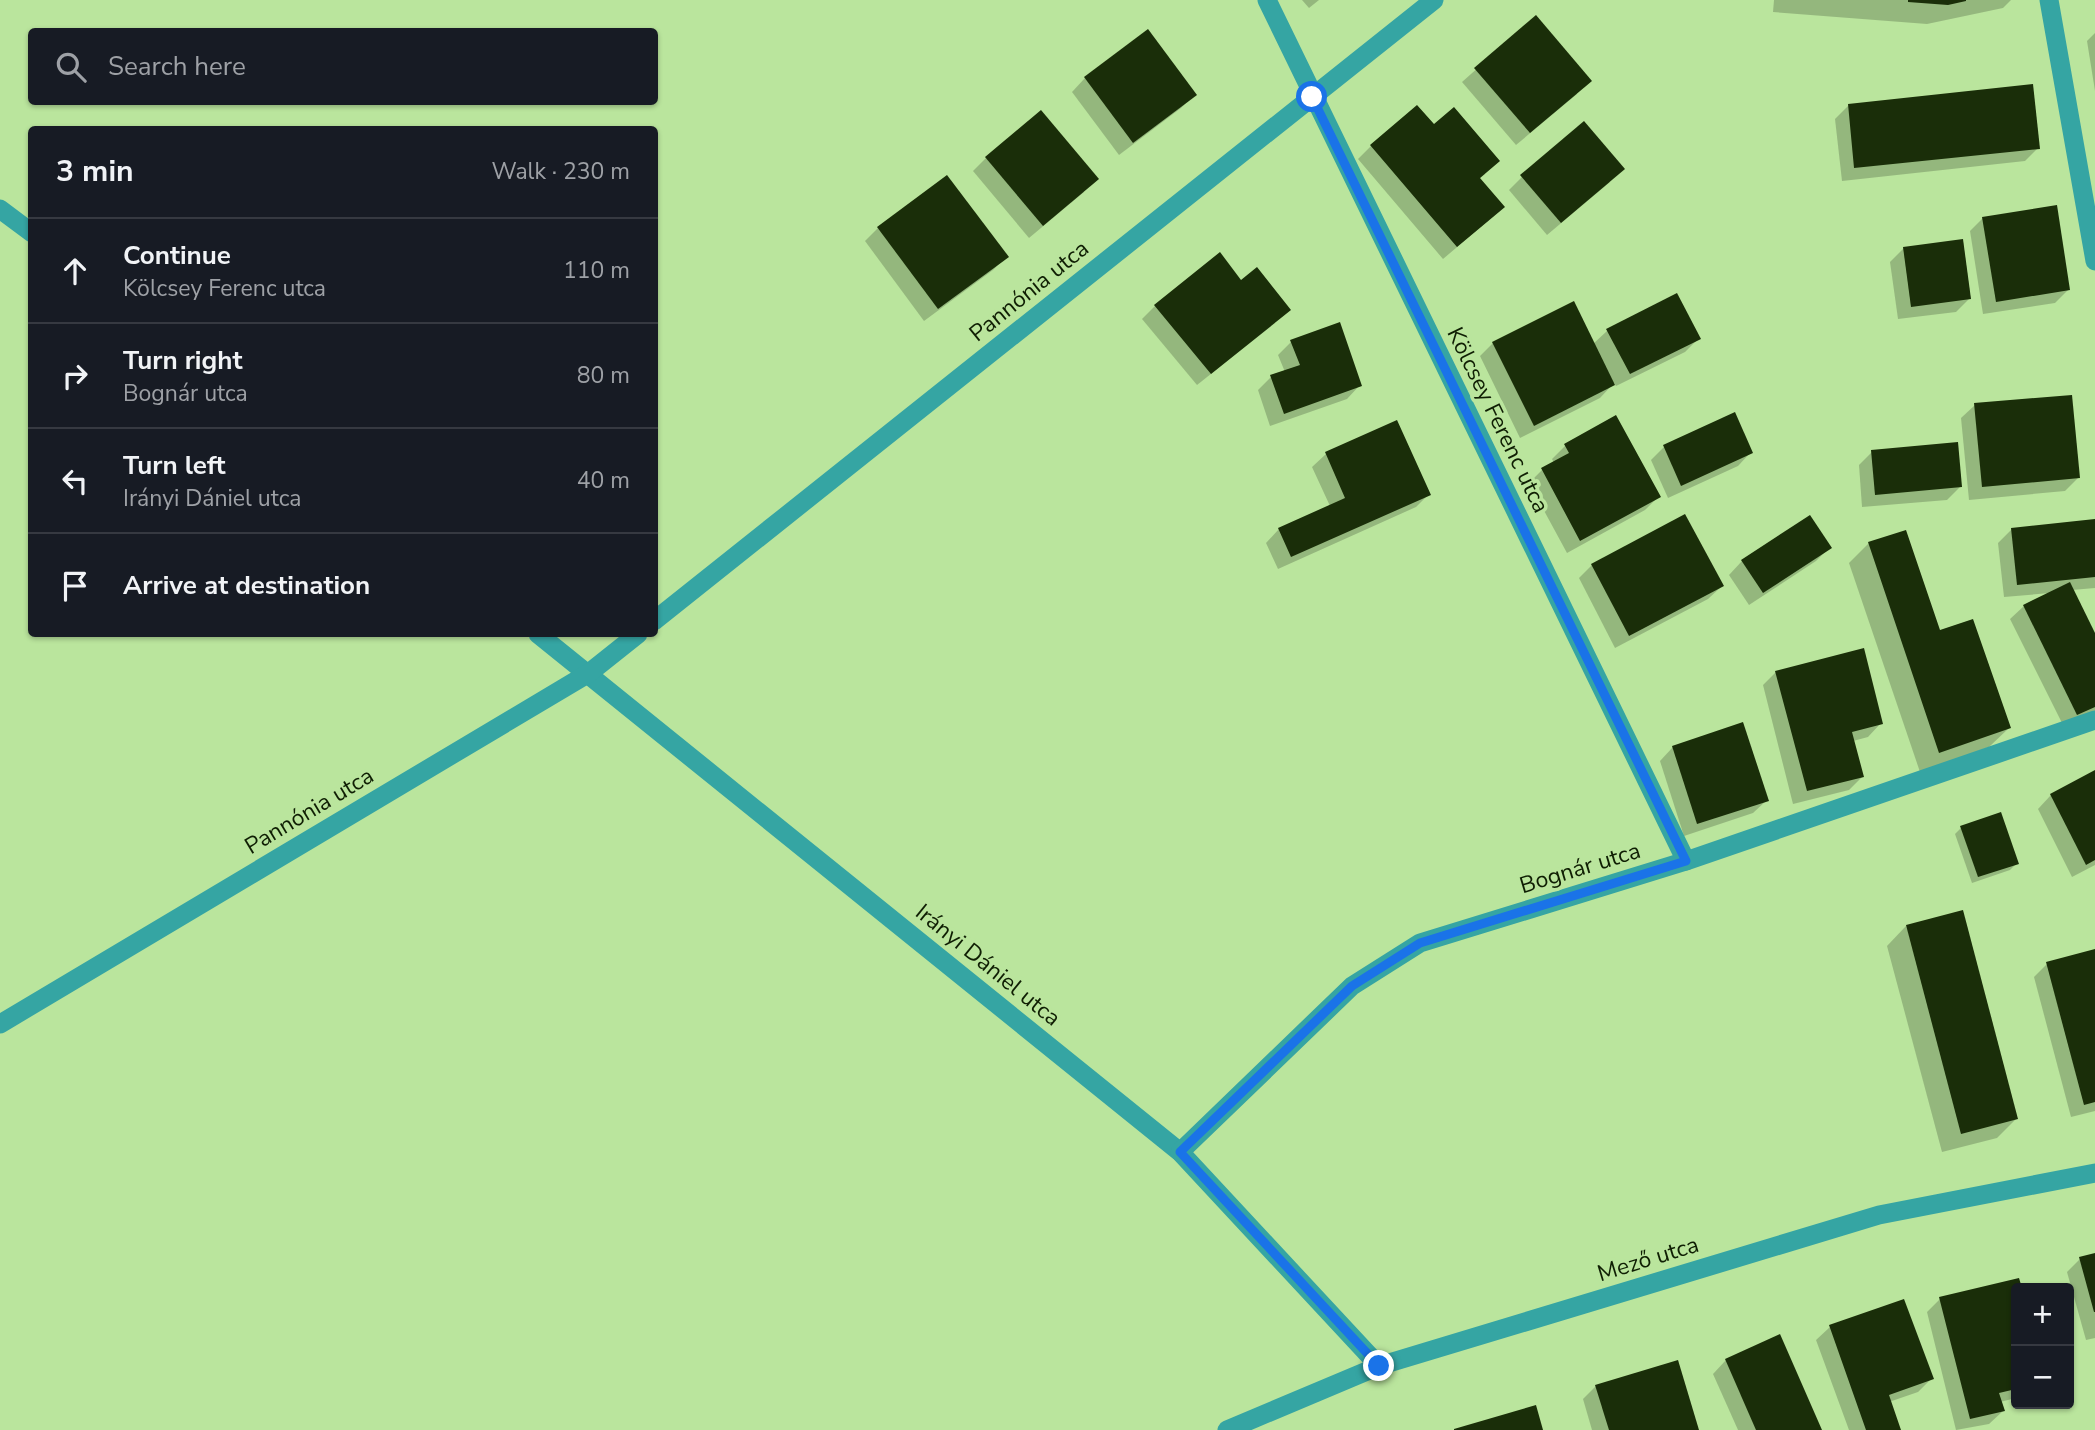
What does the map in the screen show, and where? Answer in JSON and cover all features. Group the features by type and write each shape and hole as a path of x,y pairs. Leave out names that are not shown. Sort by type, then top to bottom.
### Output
{"street":[{"name":"Kölcsey Ferenc utca","path":"1267,0 1686,861"},
{"name":"Pannónia utca","path":"658,618 1434,0"},
{"path":"2049,0 2095,261"},
{"path":"0,209 28,230"},
{"name":"Irányi Dániel utca","path":"542,637 1180,1152 1379,1366"},
{"name":"Pannónia utca","path":"0,1024 589,673 634,637"},
{"name":"Bognár utca","path":"1180,1152 1352,986 1420,943 1686,861 2095,720"},
{"name":"Mező utca","path":"1227,1430 1379,1366 1879,1215 2095,1173"}],"building":[{"path":"1908,0 1966,0 1966,1 1948,5"},
{"path":"1536,15 1592,81 1530,133 1474,68"},
{"path":"1148,29 1197,95 1133,143 1084,77"},
{"path":"2033,84 2040,149 1854,168 1848,104"},
{"path":"1417,105 1434,124 1454,107 1500,161 1480,178 1505,207 1457,247 1370,145"},
{"path":"1041,110 1099,179 1043,226 985,157"},
{"path":"1584,121 1625,169 1561,223 1520,175"},
{"path":"947,175 1009,257 938,309 877,227"},
{"path":"2057,205 2070,290 1996,302 1982,217"},
{"path":"1963,239 1971,299 1911,307 1903,247"},
{"path":"1220,252 1241,280 1257,267 1291,310 1211,374 1154,305"},
{"path":"1677,293 1701,339 1630,374 1606,329"},
{"path":"1574,301 1615,385 1534,426 1492,342"},
{"path":"1340,322 1362,386 1284,414 1270,375 1300,365 1290,340"},
{"path":"2072,395 2080,478 1982,487 1974,403"},
{"path":"1735,412 1753,453 1681,486 1663,445"},
{"path":"1616,415 1661,497 1580,541 1541,468 1569,453 1564,444"},
{"path":"1397,420 1431,495 1291,557 1278,528 1345,498 1325,452"},
{"path":"1958,442 1962,487 1875,495 1871,450"},
{"path":"1685,514 1724,586 1629,636 1591,564"},
{"path":"1810,515 1832,548 1763,593 1741,560"},
{"path":"2095,519 2095,577 2017,585 2011,528"},
{"path":"1906,530 1940,630 1973,619 2011,728 1939,753 1868,542"},
{"path":"2070,582 2095,633 2095,707 2077,715 2023,605"},
{"path":"1864,648 1883,724 1852,732 1864,777 1807,791 1775,671"},
{"path":"1743,722 1769,801 1697,824 1672,746"},
{"path":"2095,770 2095,860 2086,865 2050,794"},
{"path":"2001,812 2019,864 1978,877 1960,826"},
{"path":"1963,910 2018,1119 1961,1134 1906,925"},
{"path":"2095,949 2095,1102 2084,1105 2046,962"},
{"path":"2095,1253 2095,1312 2094,1312 2079,1257"},
{"path":"2019,1278 2020,1283 2011,1283 2011,1390 1999,1393 2005,1411 1970,1419 1939,1297"},
{"path":"1904,1299 1934,1379 1889,1395 1901,1430 1866,1430 1829,1325"},
{"path":"1780,1334 1822,1430 1756,1430 1725,1359"},
{"path":"1678,1360 1699,1430 1609,1430 1595,1385"},
{"path":"1536,1405 1543,1430 1454,1430 1454,1429"}],"route":[{"path":"1312,97 1686,861 1420,943 1352,986 1180,1152 1379,1366"}]}
